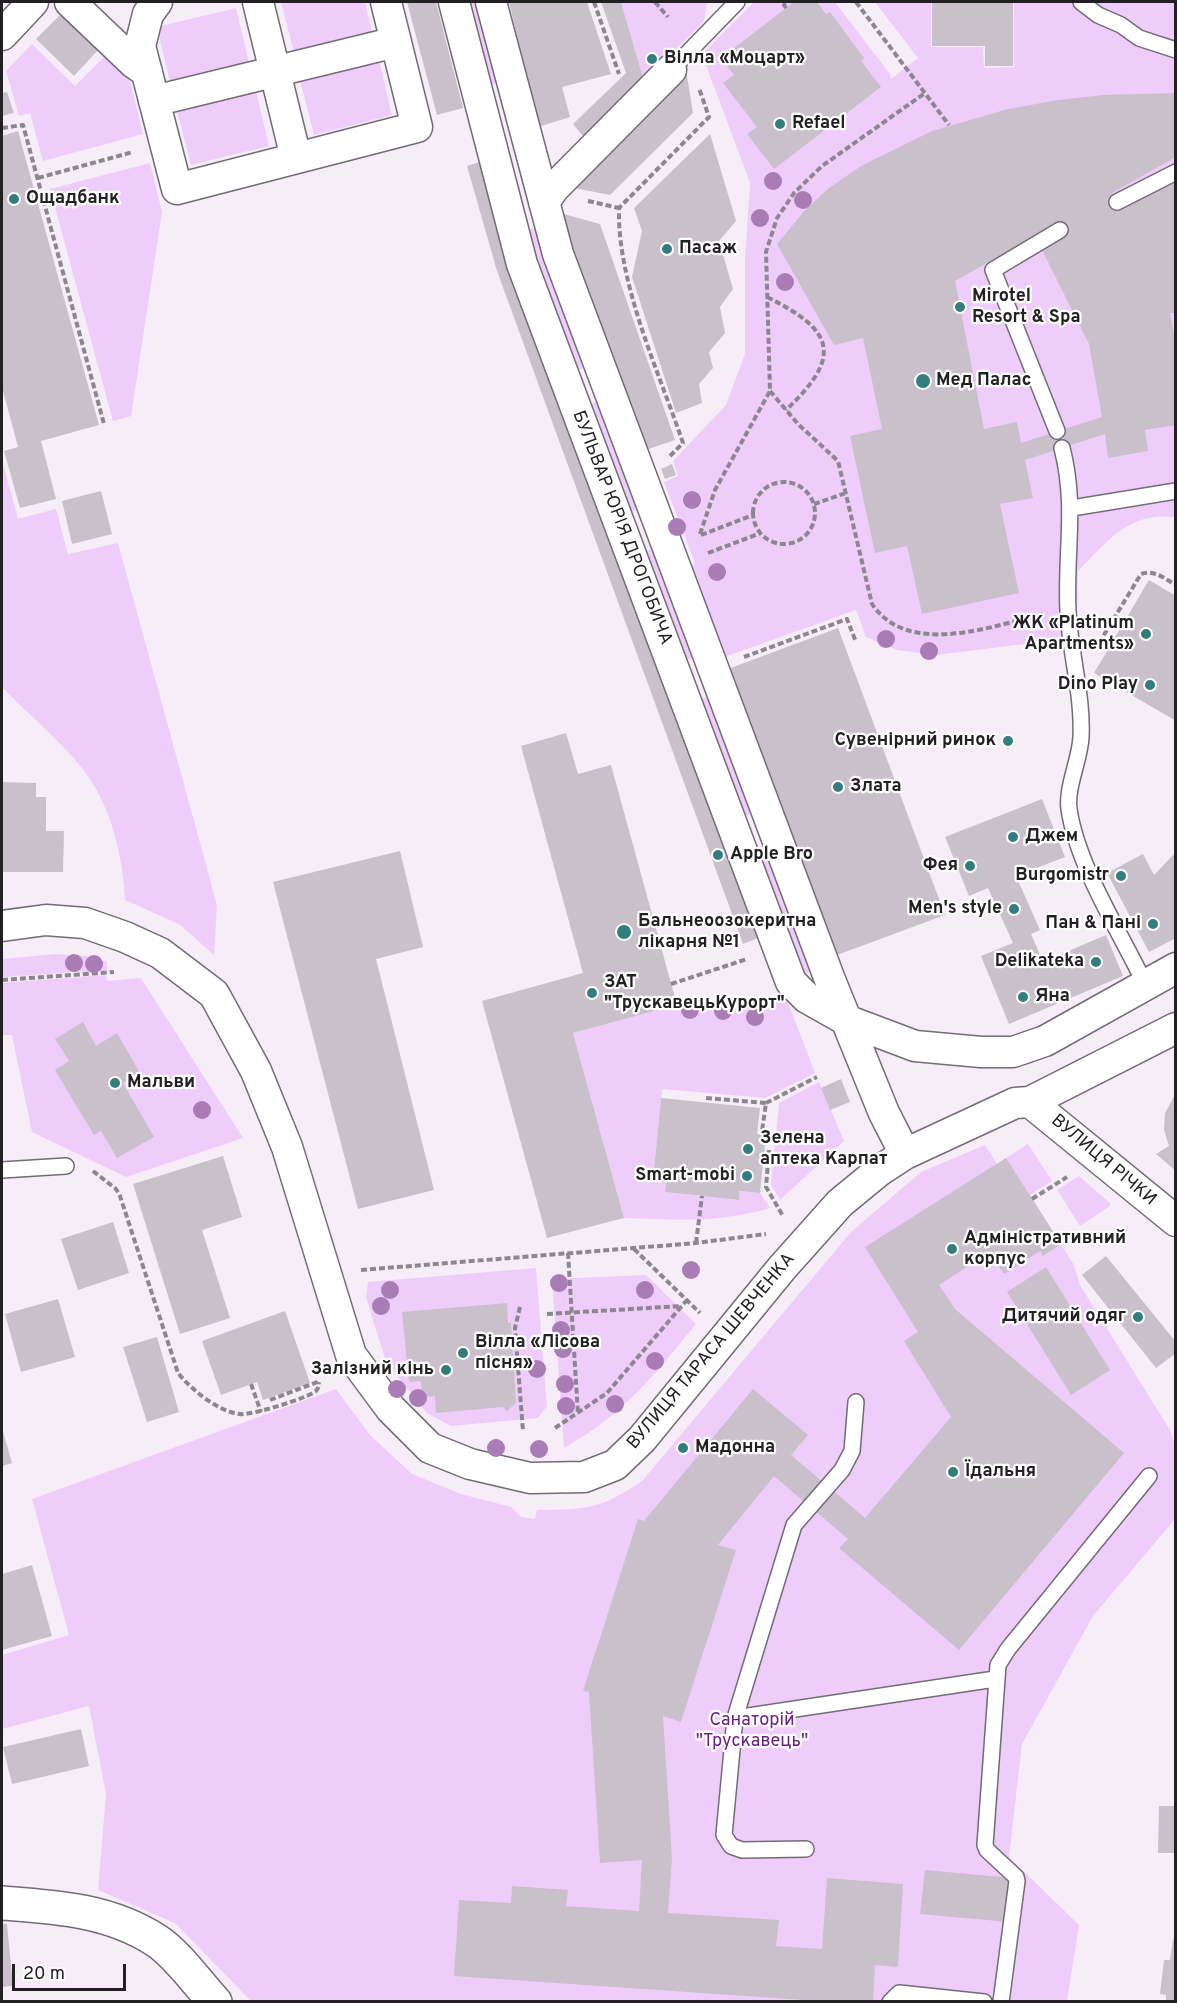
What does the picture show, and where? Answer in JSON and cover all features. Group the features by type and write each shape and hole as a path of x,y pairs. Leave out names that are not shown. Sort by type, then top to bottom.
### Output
{"street":[{"path":"2,35 33,2"},
{"path":"70,2 134,63 147,72"},
{"path":"157,2 148,14 140,46 177,189 417,128 386,2"},
{"path":"258,2 296,158"},
{"name":"БУЛЬВАР ЮРІЯ ДРОГОБИЧА","path":"454,2 522,264 791,982 807,998 846,1020"},
{"name":"БУЛЬВАР ЮРІЯ ДРОГОБИЧА","path":"491,2 558,254 846,1020 884,1113 905,1154"},
{"path":"154,101 396,42"},
{"path":"544,202 554,188 679,61"},
{"name":"ВУЛИЦЯ ТАРАСА ШЕВЧЕНКА","path":"2,926 46,920 85,923 125,937 160,954 214,994 256,1071 287,1147 351,1355 391,1409 430,1448 470,1464 530,1478 584,1477 615,1465 642,1438 782,1268 840,1203 879,1171 905,1154 1015,1103 1030,1102 1176,1028"},
{"path":"846,1020 915,1046 981,1052 1013,1052 1045,1041 1176,968"},
{"name":"ВУЛИЦЯ РІЧКИ","path":"1030,1102 1176,1221"},
{"path":"2,1903 72,1908 118,1921 159,1942 215,2001"}],"lane":[{"path":"679,61 737,2"},
{"path":"1081,2 1098,15 1121,25 1139,38 1176,50"},
{"path":"1117,202 1176,172"},
{"path":"1057,431 993,270 1060,230"},
{"path":"1062,448 1070,476 1072,508 1068,609 1081,739 1069,807 1081,854 1145,984"},
{"path":"1072,508 1176,491"},
{"path":"2,1170 66,1166"},
{"path":"806,1849 742,1850 731,1846 724,1835 735,1718 794,1525 842,1470 852,1451 856,1402"},
{"path":"1001,2001 1017,1881 1016,1877 987,1850 985,1845 995,1679 999,1665 1008,1649 1149,1476"},
{"path":"735,1718 995,1679"},
{"path":"890,2001 899,1994 984,2001"}],"path":[{"path":"594,2 619,74 611,82"},
{"path":"655,2 668,16"},
{"path":"786,8 783,5 788,2"},
{"path":"856,2 949,125"},
{"path":"673,454 683,443 626,278 619,236 619,208 708,117 679,61"},
{"path":"699,536 715,490 770,391 766,252 777,218 794,193 822,166 925,93"},
{"path":"2,128 23,125 104,424"},
{"path":"38,178 136,152"},
{"path":"579,199 619,208"},
{"path":"767,297 800,313 813,326 822,342 824,355 821,369 811,386 786,410"},
{"path":"770,391 838,461 872,604 878,613 889,621 918,632 948,636 1024,619"},
{"path":"784,482 803,488 814,504 814,523 803,538 795,542 777,543 761,533 753,515 758,496 765,488 784,482"},
{"path":"814,504 846,493"},
{"path":"668,548 753,515"},
{"path":"703,555 761,533"},
{"path":"1076,681 1141,574 1148,572 1156,574 1176,585"},
{"path":"713,668 847,619 856,642"},
{"path":"670,984 720,968"},
{"path":"2,980 122,971"},
{"path":"706,1098 766,1103 817,1077"},
{"path":"762,1131 766,1103"},
{"path":"769,1150 766,1187 786,1221"},
{"path":"66,1166 82,1166 95,1171 116,1189 120,1196 178,1372 185,1382 226,1410 240,1414 261,1412 315,1391 319,1382"},
{"path":"1032,1199 1069,1176"},
{"path":"696,1243 702,1196"},
{"path":"350,1271 696,1243 772,1234"},
{"path":"634,1248 700,1313"},
{"path":"568,1253 578,1415"},
{"path":"555,1428 578,1415 607,1393 687,1300"},
{"path":"520,1306 515,1328 523,1431"},
{"path":"547,1314 683,1306"},
{"path":"270,1400 326,1379"},
{"path":"250,1384 261,1412"}],"green space":[{"path":"281,2 365,2 372,33 294,53"},
{"path":"466,2 478,2 498,83 486,86"},
{"name":"Вілла «Моцарт»","path":"621,2 707,2 704,21 644,81"},
{"name":"Mirotel Resort & Spa","path":"754,2 835,2 890,74 891,79 918,58 875,2 931,2 931,47 983,47 984,68 1014,67 1014,2 1175,2 1175,517 1144,519 1121,530 1078,571 1077,611 1081,645 1060,649 1048,641 936,655 897,650 866,637 856,610 716,660 689,568 695,563 664,482 678,476 673,461 726,405 745,354 745,259 750,183 702,54"},
{"path":"236,8 249,63 170,82 157,27"},
{"path":"32,44 75,86 108,53 128,73 143,134 43,161 30,113 19,116 6,71"},
{"path":"379,60 392,115 314,135 300,80"},
{"path":"256,91 269,146 191,165 177,111"},
{"path":"150,163 162,212 131,416 113,421 50,189"},
{"path":"538,228 586,367 575,371 534,261 527,230"},
{"path":"598,401 639,508 628,513 588,405"},
{"path":"2,460 18,519 56,509 68,554 118,543 217,905 214,955 179,924 125,900 117,843 103,802 96,789 76,761 2,687"},
{"path":"654,548 695,657 685,661 644,552"},
{"path":"710,696 754,812 743,817 699,700"},
{"path":"771,856 814,970 803,975 759,861"},
{"path":"55,954 85,956 107,962 107,970 2,977 2,959"},
{"name":"Мальви","path":"106,975 107,981 141,978 243,1138 126,1177 32,1132 12,1035 2,1035 2,983"},
{"path":"785,995 815,1073 765,1098 662,1089 653,1181 666,1183 665,1192 738,1200 739,1191 760,1193 770,1208 715,1218 680,1220 624,1218 573,1033 677,1005"},
{"path":"819,1082 844,1141 780,1200 771,1185 779,1103"},
{"name":"Санаторій \"Трускавець\"","path":"1028,1144 1052,1181 1030,1195 1074,1265 1080,1285 1170,1430 1175,1445 1175,1519 1093,1616 1022,1744 1009,1857 1079,1925 1067,2001 251,2001 175,1923 98,1890 106,1794 89,1706 2,1729 2,1655 69,1635 32,1499 336,1389 370,1435 412,1474 461,1494 511,1507 521,1517 535,1519 537,1510 581,1508 603,1503 642,1481 851,1232 921,1172 985,1145 997,1164"},
{"path":"1079,1176 1110,1203 1110,1206 1080,1226 1057,1190"},
{"name":"Вілла «Лісова пісня»","path":"536,1268 547,1406 538,1418 451,1426 427,1413 386,1362 366,1297 368,1282"},
{"path":"646,1275 696,1324 637,1393 604,1422 564,1448 552,1279"}],"building":[{"path":"407,2 436,2 463,108 437,115"},
{"path":"509,2 587,2 611,74 562,87 570,117 538,127"},
{"path":"601,2 621,2 644,81 586,140 573,124 626,73"},
{"name":"Refael","path":"794,2 817,2 826,14 830,12 864,58 861,61 881,87 774,169 747,134 757,127 723,83 734,75 721,58"},
{"path":"932,2 1013,2 1013,66 985,66 985,46 932,46"},
{"path":"62,13 99,49 74,76 36,39"},
{"path":"686,70 693,113 610,195 569,187"},
{"path":"7,92 14,113 2,116 2,93"},
{"name":"Мед Палас","path":"1176,93 1176,157 1112,193 1121,208 1176,181 1176,313 1170,313 1176,344 1176,425 1145,430 1148,451 1108,458 1105,434 1025,460 1033,498 1000,504 1019,593 922,614 907,546 875,553 850,436 882,429 863,338 834,345 777,244 806,209 829,188 861,166 932,131 1008,109 1104,95","holes":["1057,224 1064,237 1041,248 1089,344 1102,417 1021,443 1017,422 984,429 955,281"]},
{"path":"18,131 99,425 41,441 56,499 20,508 4,451 18,447 2,387 2,136"},
{"path":"710,134 736,221 719,241 733,289 720,307 725,333 709,352 713,368 699,384 702,403 676,413 632,277 642,231 634,208"},
{"path":"486,160 763,936 743,944 497,271 467,166"},
{"path":"560,213 600,224 675,440 646,450"},
{"path":"672,464 676,475 665,479 661,469"},
{"path":"101,491 112,534 72,544 62,501"},
{"name":"ЖК «Platinum Apartments»","path":"1149,580 1176,596 1176,721 1094,673"},
{"name":"Злата","path":"838,628 945,915 829,958 720,672"},
{"name":"ЗАТ \"ТрускавецьКурорт\"","path":"566,733 578,774 611,765 677,1005 573,1033 624,1218 547,1238 482,1001 583,973 521,746"},
{"path":"2,782 36,783 36,797 46,797 46,831 64,831 63,872 2,872"},
{"path":"1042,799 1065,857 1016,876 1040,930 1031,934 1043,962 1106,935 1123,976 1009,1024 981,956 1013,943 988,888 969,896 945,837"},
{"path":"400,851 423,947 376,959 434,1190 358,1209 273,882"},
{"path":"1176,852 1176,938 1149,952 1107,873 1143,854 1154,875"},
{"path":"83,1022 96,1046 117,1033 140,1073 123,1083 154,1137 117,1158 101,1131 94,1135 55,1070 69,1061 55,1039"},
{"path":"841,1079 850,1102 830,1110 821,1088"},
{"path":"1176,1093 1176,1171 1156,1154 1169,1146 1164,1130 1165,1113"},
{"path":"661,1098 760,1108 757,1134 766,1135 760,1193 739,1191 739,1200 665,1192 666,1183 653,1181"},
{"path":"223,1156 242,1217 202,1230 230,1318 180,1334 133,1184"},
{"path":"1006,1158 1061,1244 1043,1256 1040,1251 1004,1274 990,1252 939,1285 955,1309 1124,1453 959,1650 839,1548 848,1539 774,1476 718,1545 736,1550 681,1722 663,1716 672,1858 668,1913 779,1920 776,1946 822,1949 827,1878 903,1884 898,1967 875,1965 873,2002 833,2002 454,1976 459,1900 511,1903 512,1886 568,1890 566,1906 639,1911 642,1860 600,1863 589,1692 583,1691 638,1519 644,1521 753,1389 808,1435 791,1455 865,1518 951,1417 904,1341 918,1332 865,1247"},
{"path":"113,1222 129,1273 78,1290 61,1239"},
{"path":"1106,1256 1176,1342 1176,1353 1156,1368 1082,1275"},
{"path":"1046,1267 1110,1370 1071,1395 1007,1292"},
{"path":"58,1299 75,1357 21,1372 5,1314"},
{"path":"507,1303 508,1323 511,1323 516,1403 507,1411 503,1407 436,1413 435,1396 422,1397 421,1381 409,1382 402,1312"},
{"path":"285,1311 310,1383 263,1400 257,1382 221,1395 202,1341"},
{"path":"157,1337 179,1412 147,1422 123,1347"},
{"path":"2,1428 12,1463 2,1466"},
{"path":"32,1565 52,1636 2,1650 2,1574"},
{"path":"81,1729 89,1766 12,1784 3,1747"},
{"path":"1159,1806 1176,1806 1176,1853 1158,1853"},
{"path":"925,1870 1013,1878 1009,1922 920,1914"},
{"path":"2,1924 7,1924 13,1986 2,1987"},
{"path":"1173,1939 1176,1939 1176,2002 1166,2002 1166,1995 1160,1994 1164,1960 1170,1960"}],"place":[{"name":"Вілла «Моцарт»","path":"652,59"},
{"name":"Refael","path":"780,124"},
{"name":"Ощадбанк","path":"14,199"},
{"name":"Пасаж","path":"667,249"},
{"name":"Mirotel Resort & Spa","path":"960,307"},
{"name":"Мед Палас","path":"923,381"},
{"name":"ЖК «Platinum Apartments»","path":"1146,634"},
{"name":"Dino Play","path":"1150,685"},
{"name":"Сувенірний ринок","path":"1008,741"},
{"name":"Злата","path":"838,787"},
{"name":"Джем","path":"1013,837"},
{"name":"Apple Bro","path":"718,855"},
{"name":"Фея","path":"970,866"},
{"name":"Burgomistr","path":"1121,876"},
{"name":"Men's style","path":"1014,909"},
{"name":"Пан & Пані","path":"1153,924"},
{"name":"Бальнеоозокеритна лікарня №1","path":"624,932"},
{"name":"Delikateka","path":"1096,962"},
{"name":"ЗАТ \"ТрускавецьКурорт\"","path":"592,993"},
{"name":"Яна","path":"1023,997"},
{"name":"Мальви","path":"115,1083"},
{"name":"Зелена аптека Карпат","path":"748,1149"},
{"name":"Smart-mobi","path":"747,1176"},
{"name":"Адміністративний корпус","path":"952,1249"},
{"name":"Дитячий одяг","path":"1138,1317"},
{"name":"Вілла «Лісова пісня»","path":"463,1353"},
{"name":"Залізний кінь","path":"446,1370"},
{"name":"Мадонна","path":"683,1448"},
{"name":"Їдальня","path":"953,1472"}]}
